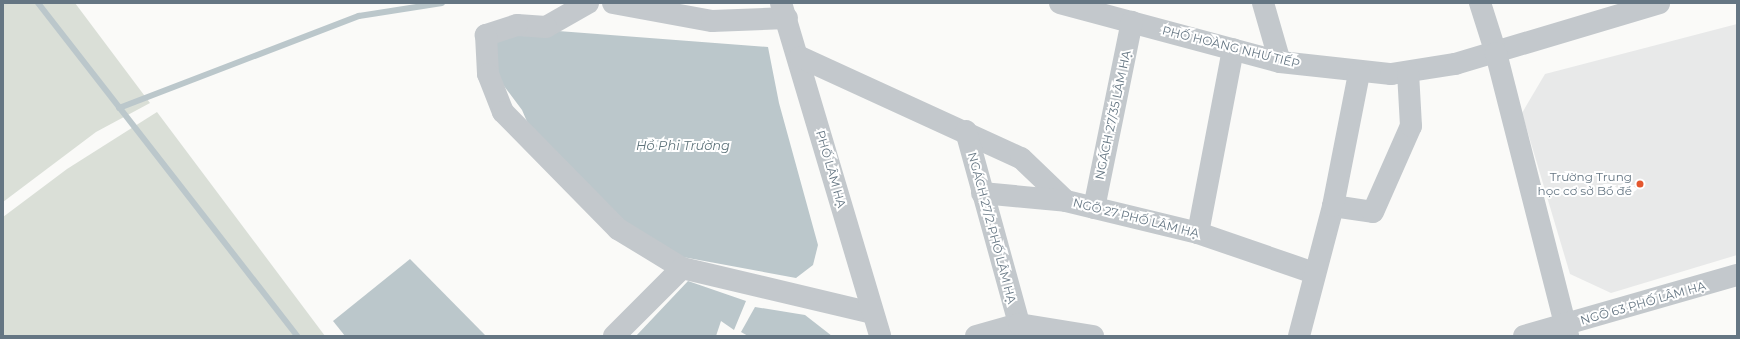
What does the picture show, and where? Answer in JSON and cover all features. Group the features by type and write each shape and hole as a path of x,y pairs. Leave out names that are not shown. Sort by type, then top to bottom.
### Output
{"street":[{"path":"588,3 546,27 517,25 486,35 488,74 502,112 612,223 682,268 873,313"},
{"path":"613,3 712,21 784,11"},
{"name":"PHỐ HOÀNG NHƯ TIẾP","path":"1060,3 1233,48 1280,62 1359,73 1408,72 1496,53 1659,3"},
{"path":"1263,3 1280,62"},
{"path":"1480,3 1496,53 1567,331"},
{"name":"PHỐ LÂM HẠ","path":"784,11 800,57 880,336"},
{"name":"NGÁCH 27/35 LÂM HẠ","path":"1094,208 1132,22"},
{"path":"1198,233 1233,48"},
{"name":"NGÕ 27 PHỐ LÂM HẠ","path":"800,57 966,131 1021,158 1066,201 1198,233 1314,273"},
{"path":"1333,206 1373,212 1411,126 1408,72"},
{"path":"1298,336 1333,206 1359,73"},
{"name":"NGÁCH 27/2 PHỐ LÂM HẠ","path":"966,131 1019,324"},
{"path":"982,193 1066,201"},
{"path":"614,336 682,268"},
{"name":"NGÕ 63 PHỐ LÂM HẠ","path":"1524,336 1567,331 1737,275"},
{"path":"976,336 1019,324 1093,336"}],"shaded area":[{"path":"3,3 75,3 150,103 96,132 3,202"},
{"name":"Trường Trung học cơ sở Bồ đề","path":"1737,24 1737,255 1611,293 1570,274 1522,113 1545,74"},
{"path":"157,112 325,336 3,336 3,217 67,169"}],"water":[{"name":"Hồ Phi Trường","path":"519,28 768,47 779,103 818,245 813,265 796,278 661,253 627,234 532,133 522,110 495,74 491,42"},
{"path":"410,259 486,336 345,336 333,321"},
{"path":"688,281 746,301 734,330 721,321 716,336 636,336"},
{"path":"755,307 805,315 832,336 748,336 741,332"}],"waterway":[{"path":"38,3 297,336"},
{"path":"119,108 359,16 442,3"}],"place":[{"name":"Trường Trung học cơ sở Bồ đề","path":"1640,184"}]}
